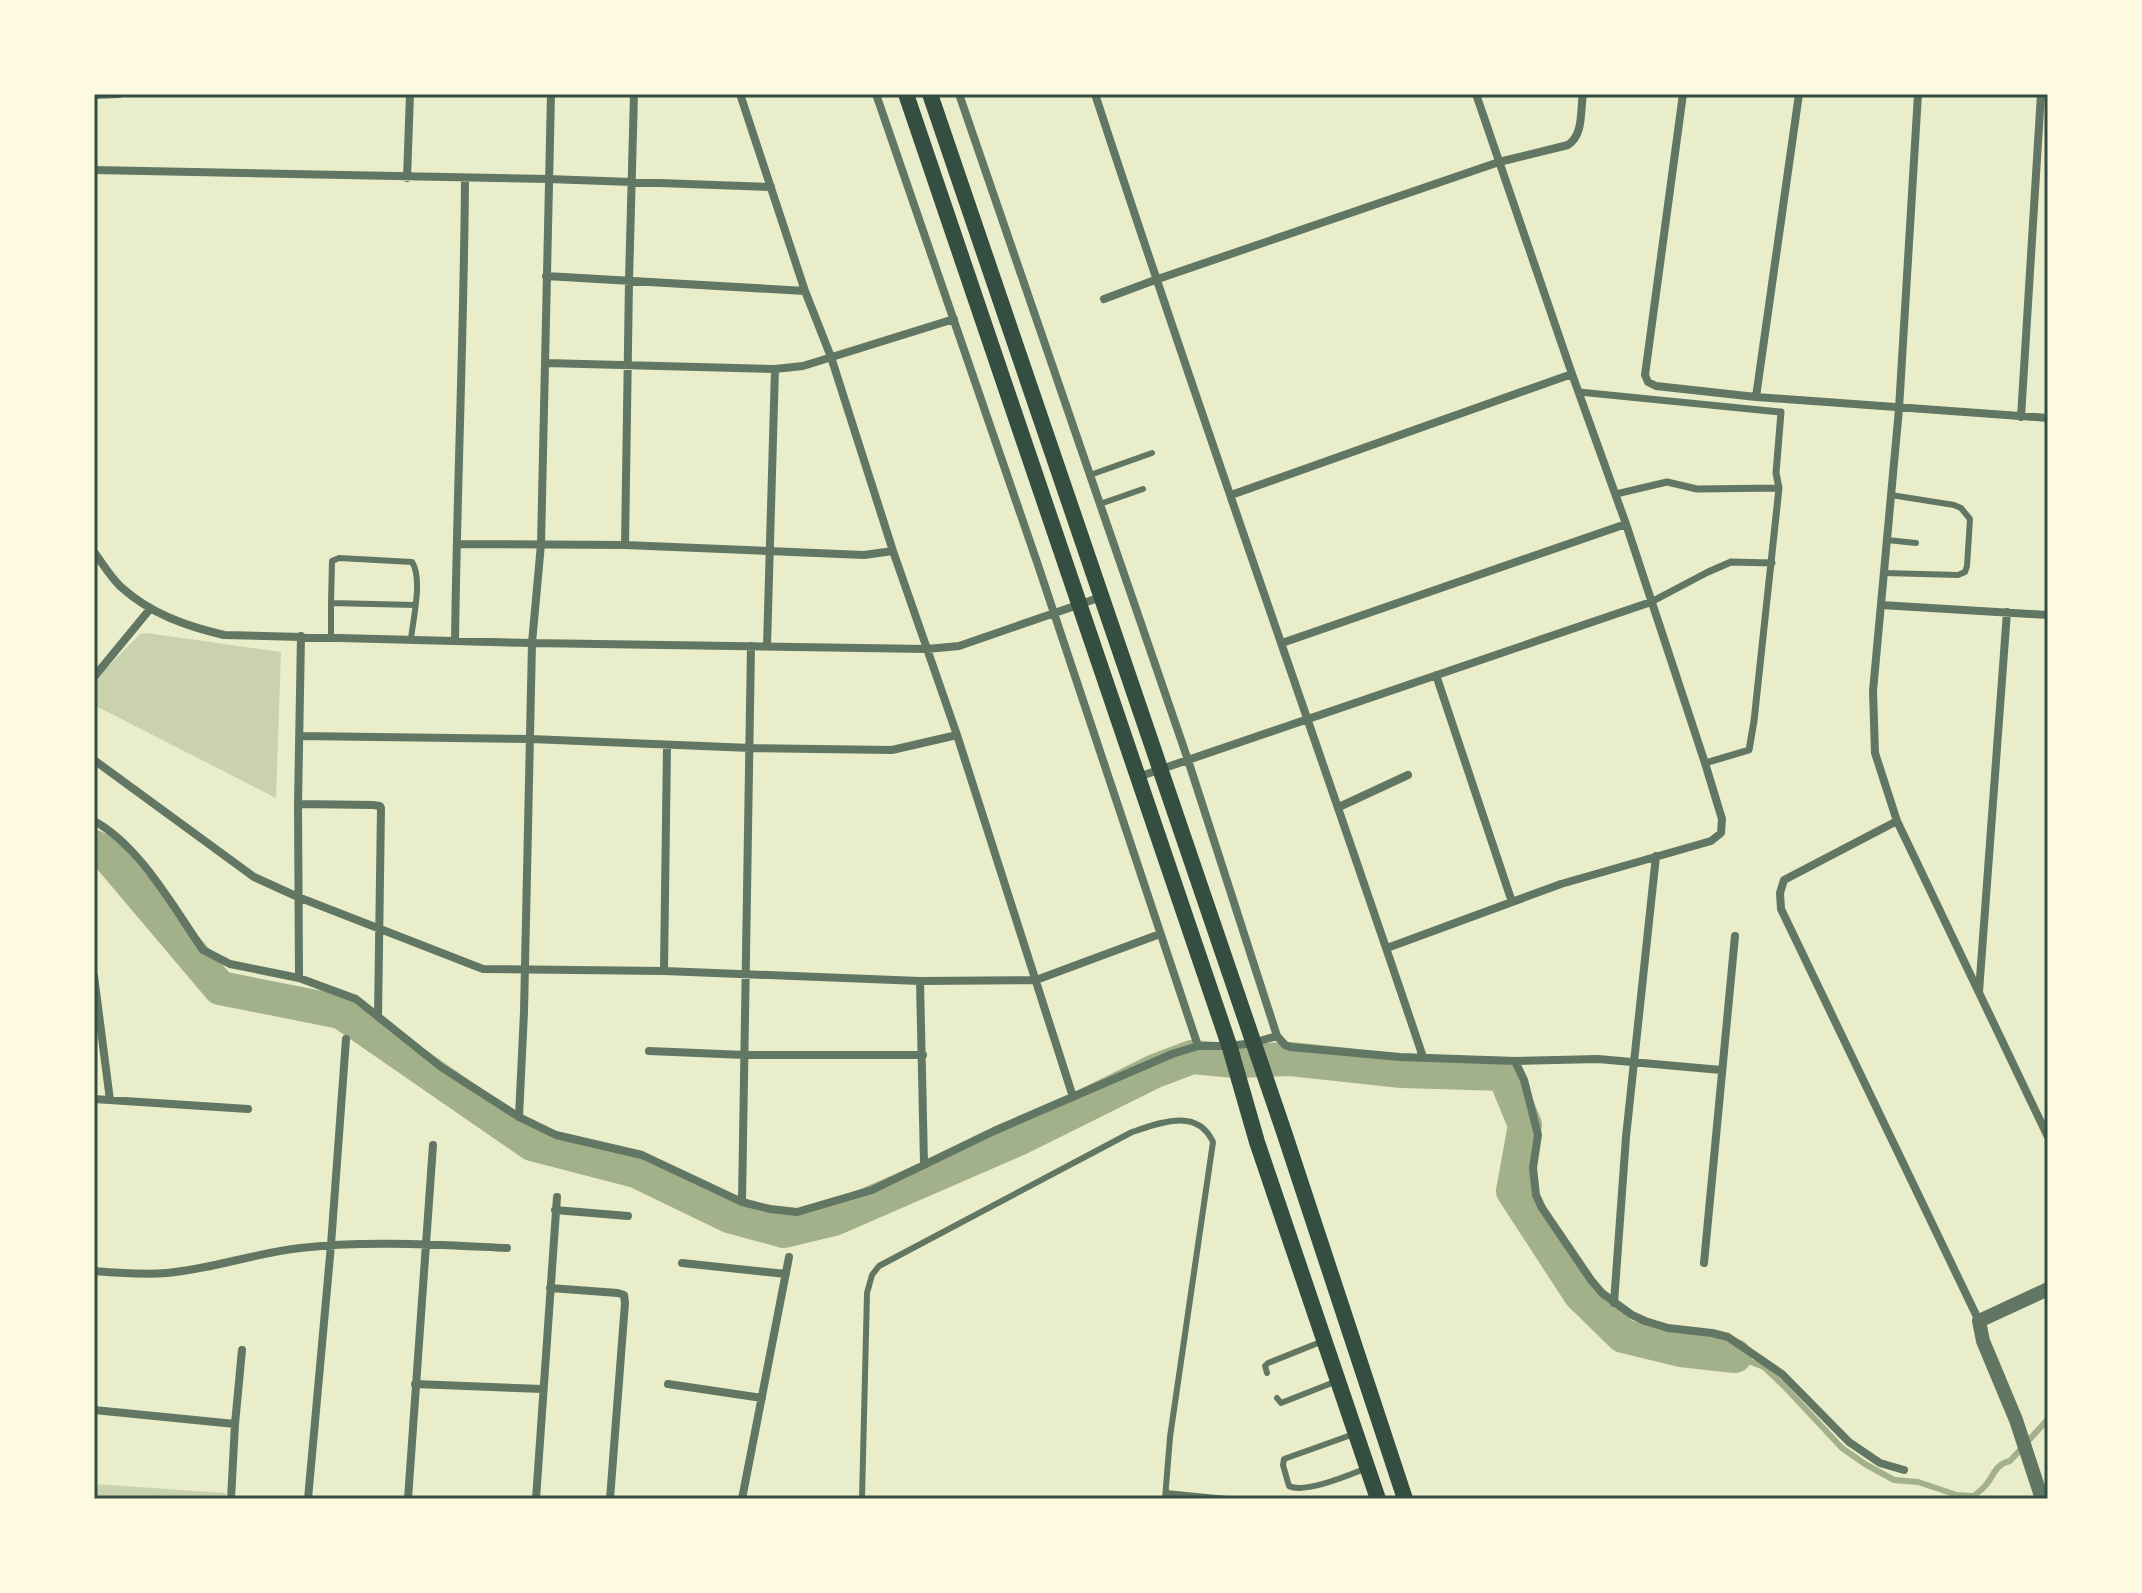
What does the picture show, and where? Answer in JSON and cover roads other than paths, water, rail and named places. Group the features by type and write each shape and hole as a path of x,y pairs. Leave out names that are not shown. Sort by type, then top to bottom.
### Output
{"main road":[{"path":"906,94 1230,1047 1257,1142 1378,1499"},
{"path":"930,94 1284,1132 1405,1499"},
{"path":"1257,1142 1284,1132"},
{"path":"1297,1262 1324,1253"}],"street":[{"path":"94,95 119,94"},
{"path":"407,178 410,94"},
{"path":"519,1117 532,643 541,544 551,94"},
{"path":"625,545 634,94"},
{"path":"740,94 957,735 1073,1097"},
{"path":"876,94 1198,1046"},
{"path":"1095,94 1155,280 1309,718 1423,1057"},
{"path":"1387,948 1561,884 1711,841 1721,833 1722,819 1705,763 1626,524 1476,94"},
{"path":"1104,299 1499,162 1556,149 1573,141 1579,130 1583,94"},
{"path":"1683,94 1645,375 1648,382 1656,386 1756,397 2048,418"},
{"path":"1756,397 1799,94"},
{"path":"1918,94 1899,409 1873,691 1875,753 1897,821 2048,1137"},
{"path":"2021,417 2041,94"},
{"path":"961,95 1188,760 1277,1036 1290,1047 1400,1057 1515,1061 1598,1059 1721,1070"},
{"path":"94,170 771,187"},
{"path":"455,641 465,179"},
{"path":"546,276 805,291"},
{"path":"545,363 775,369 803,366 954,319"},
{"path":"767,646 775,369"},
{"path":"1231,495 1572,374"},
{"path":"1579,392 1781,412 1776,473 1779,488 1772,563 1749,750 1705,763"},
{"path":"1616,494 1667,482 1697,489 1779,488"},
{"path":"1282,643 1626,524"},
{"path":"457,544 625,545 864,555 893,551"},
{"path":"94,552 120,586 150,609 183,625 224,635 927,649 959,646 1101,597"},
{"path":"1138,777 1651,602 1731,562 1772,563"},
{"path":"1881,605 2048,615"},
{"path":"94,677 150,609"},
{"path":"1979,993 2007,612"},
{"path":"299,978 301,636"},
{"path":"742,1202 751,646"},
{"path":"1436,675 1512,902"},
{"path":"300,736 531,739 892,750 957,735"},
{"path":"664,971 667,745"},
{"path":"94,760 254,877 483,969 664,971 920,981 1036,980 1160,934"},
{"path":"1339,807 1408,775"},
{"path":"298,804 380,806 378,1016"},
{"path":"94,821 134,852 203,950 230,964 299,978 356,999 441,1067 519,1117 556,1135 642,1155 742,1202 770,1209 797,1212 872,1190 994,1131 1172,1054 1198,1046 1254,1044 1277,1036"},
{"path":"1897,821 1784,880 1780,893 1781,909 1979,1321 1983,1341 2045,1498"},
{"path":"1614,1303 1633,1061 1656,856"},
{"path":"1704,1263 1735,936"},
{"path":"94,976 110,1100"},
{"path":"920,981 924,1164"},
{"path":"308,1499 346,1039"},
{"path":"649,1051 745,1055 923,1055"},
{"path":"1515,1061 1524,1080 1538,1135 1533,1168 1536,1195 1591,1280 1614,1303 1645,1321 1668,1328 1728,1337 1782,1374 1849,1442 1880,1463 1904,1470"},
{"path":"94,1099 248,1109"},
{"path":"408,1499 433,1145"},
{"path":"536,1499 557,1197"},
{"path":"555,1210 628,1216"},
{"path":"94,1271 125,1274 169,1272 298,1248 331,1245 507,1248"},
{"path":"742,1499 789,1257"},
{"path":"682,1263 786,1274"},
{"path":"550,1288 624,1295 610,1499"},
{"path":"1979,1321 2048,1289"},
{"path":"231,1499 242,1350"},
{"path":"415,1384 543,1389"},
{"path":"668,1384 762,1398"},
{"path":"94,1410 235,1424"}],"lane":[{"path":"1090,475 1152,453"},
{"path":"1100,504 1143,489"},
{"path":"1884,573 1958,575 1965,572 1967,566 1970,519 1961,508 1891,495"},
{"path":"1887,540 1916,543"},
{"path":"331,637 332,561 339,558 412,562 416,573 411,639"},
{"path":"331,603 415,605"},
{"path":"862,1499 867,1293 872,1275 879,1266 1132,1132 1161,1123 1190,1121 1209,1133 1213,1142 1170,1437 1166,1496 1227,1499"},
{"path":"1267,1373 1265,1366 1268,1363 1323,1341"},
{"path":"1277,1398 1281,1403 1337,1381"},
{"path":"1355,1434 1284,1459 1289,1486 1295,1489 1311,1487 1367,1468"}],"waterway":[{"path":"94,847 105,852 220,988 341,1012 532,1144 636,1171 729,1216 784,1231 834,1219 1018,1139 1155,1071 1192,1057 1235,1061 1290,1059 1402,1071 1504,1074 1525,1125 1513,1191 1580,1294 1623,1336 1681,1350 1735,1356"},
{"path":"1735,1356 1764,1367 1842,1448 1865,1464 1894,1480 1918,1482 1957,1495 1974,1496 2048,1419"}]}
